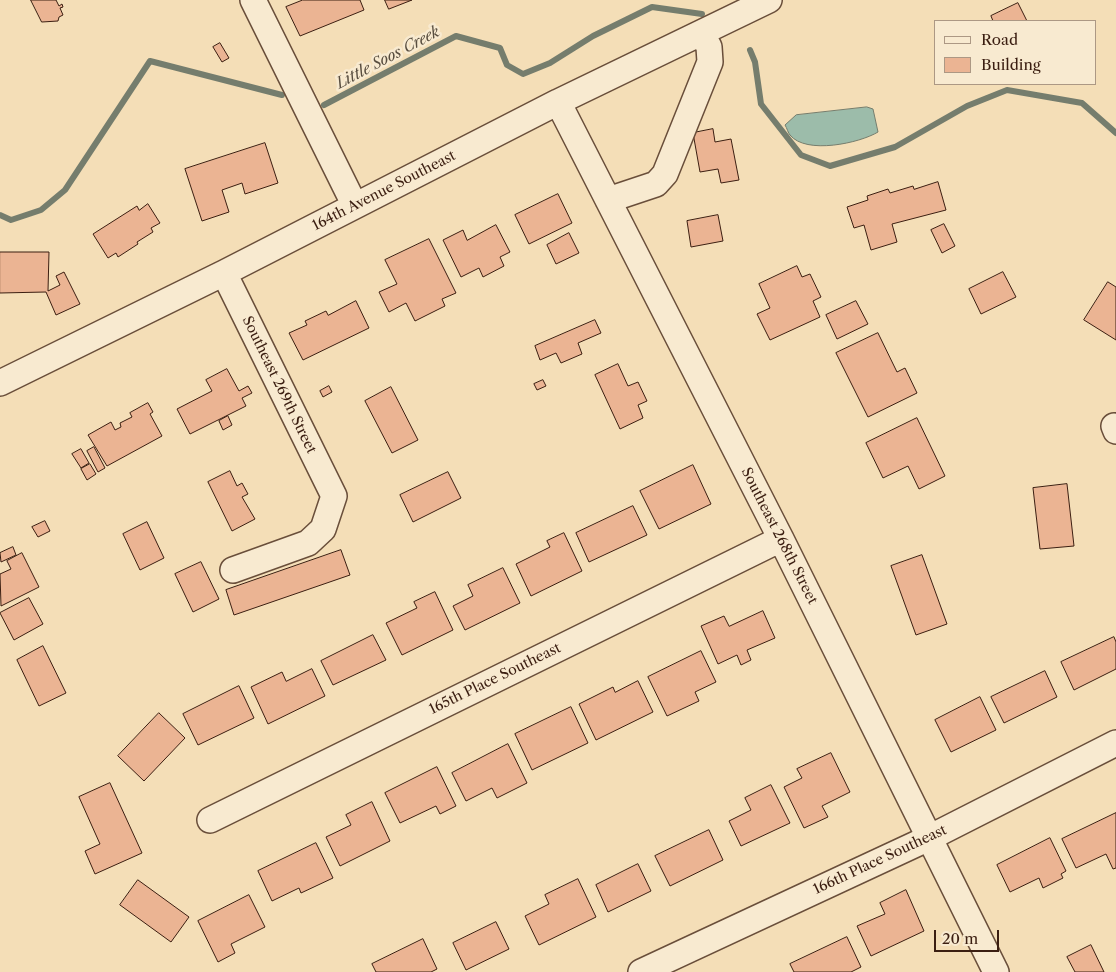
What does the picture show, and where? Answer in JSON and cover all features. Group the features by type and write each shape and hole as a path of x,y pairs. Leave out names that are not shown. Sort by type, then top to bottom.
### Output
{"street":[{"path":"253,0 355,206"},
{"name":"164th Avenue Southeast","path":"0,384 224,273 558,102 769,0"},
{"path":"608,200 656,184 665,174 710,62 709,48 702,33"},
{"name":"Southeast 268th Street","path":"558,102 781,539 996,972"},
{"name":"Southeast 269th Street","path":"224,273 334,496 323,529 308,543 233,570"},
{"name":"165th Place Southeast","path":"210,820 781,539"},
{"name":"166th Place Southeast","path":"641,972 929,838 1116,743"}],"shaded area":[{"path":"867,107 873,109 878,132 846,143 820,146 808,145 790,135 785,125 796,115"}],"building":[{"path":"31,0 56,0 59,6 62,4 63,7 60,8 63,15 59,17 58,21 42,22"},
{"path":"303,0 360,0 364,10 300,36 286,7"},
{"path":"385,0 412,0 389,9"},
{"path":"1018,3 1026,20 993,20 991,16"},
{"path":"220,43 229,58 222,62 213,47"},
{"path":"713,129 715,142 731,139 739,180 721,183 718,169 700,172 693,133"},
{"path":"265,143 278,183 245,194 242,183 222,190 229,212 202,221 185,169"},
{"path":"938,182 946,210 892,224 897,242 871,250 864,225 854,228 847,207 868,200 867,196 888,189 890,193 913,186 914,189"},
{"path":"558,194 572,223 529,244 515,215"},
{"path":"148,204 160,223 151,228 153,232 137,242 138,244 118,257 116,253 108,258 93,234 137,206 139,210"},
{"path":"718,215 723,241 691,247 687,221"},
{"path":"944,224 955,246 942,253 931,230"},
{"path":"496,225 510,252 500,257 504,266 483,277 479,268 461,277 443,240 463,230 467,240"},
{"path":"569,233 579,253 556,264 547,245"},
{"path":"429,239 456,293 442,299 445,306 415,321 406,303 389,312 379,292 397,284 385,260"},
{"path":"0,252 49,252 48,291 60,285 56,276 64,272 80,304 56,315 46,292 0,293"},
{"path":"797,266 802,277 810,274 821,297 813,301 820,317 770,340 757,314 770,308 759,284"},
{"path":"1003,272 1016,297 981,314 969,289"},
{"path":"1108,282 1116,287 1116,340 1084,320"},
{"path":"356,301 369,328 303,360 289,333 307,325 305,321 326,311 328,315"},
{"path":"856,301 868,324 837,339 826,315"},
{"path":"595,320 601,333 578,343 582,354 561,363 556,353 540,360 535,346"},
{"path":"878,333 897,372 905,368 917,393 868,417 836,353"},
{"path":"618,364 628,386 638,382 647,401 638,405 643,418 620,429 595,375"},
{"path":"227,369 239,391 248,386 252,393 242,398 246,406 190,434 177,409 212,391 206,380"},
{"path":"543,380 546,386 537,390 534,384"},
{"path":"329,386 332,392 323,397 320,391"},
{"path":"391,387 418,440 392,453 365,401"},
{"path":"148,403 153,412 150,414 162,436 107,466 88,435 111,422 115,430 121,427 120,423 132,417 130,413"},
{"path":"228,416 232,425 223,430 219,421"},
{"path":"917,418 945,476 919,489 908,466 883,478 866,443"},
{"path":"94,447 105,468 98,472 87,451"},
{"path":"81,449 89,463 81,468 72,454"},
{"path":"90,464 96,474 87,480 81,469"},
{"path":"693,465 711,504 659,529 640,491"},
{"path":"230,471 237,486 242,483 248,494 242,497 255,519 232,531 208,482"},
{"path":"448,472 461,498 413,522 400,495"},
{"path":"1067,484 1074,546 1040,549 1033,488"},
{"path":"633,506 647,535 589,562 576,533"},
{"path":"45,521 50,531 38,537 32,527"},
{"path":"147,522 164,558 140,570 123,534"},
{"path":"564,533 582,571 531,596 516,564 550,547 547,541"},
{"path":"13,547 16,555 1,562 0,553"},
{"path":"341,550 350,575 234,615 226,590"},
{"path":"22,553 39,587 1,606 0,574 11,569 7,561"},
{"path":"922,555 947,624 916,635 891,566"},
{"path":"201,562 219,599 193,612 175,574"},
{"path":"503,568 520,603 465,630 453,606 473,596 468,585"},
{"path":"435,592 453,630 402,655 386,623 417,608 414,602"},
{"path":"29,598 43,624 14,640 0,613"},
{"path":"763,611 775,638 747,650 751,660 741,665 737,655 718,664 701,626 724,616 729,626"},
{"path":"373,635 386,660 333,685 321,661"},
{"path":"1114,637 1116,642 1116,669 1074,690 1061,662"},
{"path":"43,646 66,693 39,706 17,660"},
{"path":"701,651 716,682 695,692 699,701 667,716 648,677"},
{"path":"312,669 325,696 268,724 251,687 282,672 286,681"},
{"path":"1045,671 1057,697 1004,723 991,697"},
{"path":"638,681 653,712 596,740 579,704 613,687 615,692"},
{"path":"239,686 254,718 198,745 183,714"},
{"path":"980,697 996,730 951,752 935,720"},
{"path":"571,707 588,743 532,770 515,734"},
{"path":"159,713 185,738 144,781 118,756"},
{"path":"508,744 527,783 497,798 492,788 466,801 452,773"},
{"path":"831,753 850,792 822,806 828,817 804,828 784,787 802,778 797,769"},
{"path":"437,767 456,806 440,814 436,806 400,823 385,793"},
{"path":"110,783 142,853 95,874 85,851 100,844 79,797"},
{"path":"771,785 790,823 741,846 729,821 751,810 745,798"},
{"path":"372,802 390,841 340,866 326,837 351,825 346,815"},
{"path":"1116,813 1116,868 1113,869 1106,854 1076,868 1062,839"},
{"path":"709,830 723,860 670,886 655,856"},
{"path":"1050,838 1066,871 1061,874 1063,878 1043,888 1039,878 1010,892 997,865"},
{"path":"316,843 333,878 301,893 299,888 272,901 258,871"},
{"path":"638,864 651,891 608,912 596,885"},
{"path":"578,879 596,917 539,945 525,916 549,904 545,895"},
{"path":"138,880 189,917 171,942 120,905"},
{"path":"906,890 924,931 871,956 857,926 885,914 880,903"},
{"path":"249,895 265,927 231,944 235,953 218,962 198,921"},
{"path":"496,922 509,949 466,970 453,943"},
{"path":"847,937 861,967 851,972 794,972 790,964"},
{"path":"423,939 437,969 431,972 376,972 372,964"},
{"path":"1091,945 1104,972 1075,972 1067,957"}],"waterway":[{"name":"Little Soos Creek","path":"324,105 456,36 500,48 507,65 523,74 550,63 593,36 652,7 702,14"},
{"name":"Little Soos Creek","path":"750,50 755,62 761,104 801,155 830,166 895,147 967,106 1007,90 1082,103 1116,133"},
{"name":"Little Soos Creek","path":"0,215 11,220 41,210 65,190 150,61 282,95"}]}
